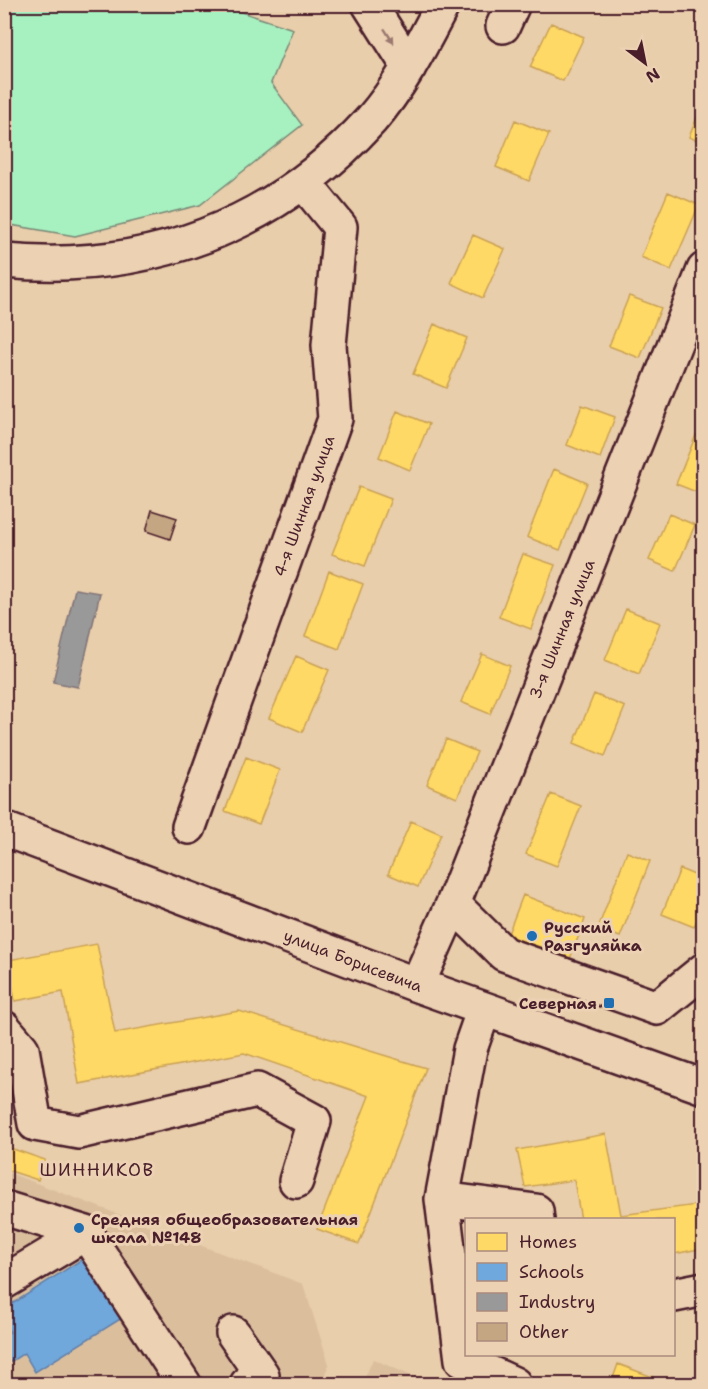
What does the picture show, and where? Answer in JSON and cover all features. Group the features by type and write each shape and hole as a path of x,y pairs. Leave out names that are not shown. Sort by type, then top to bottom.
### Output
{"street":[{"path":"369,4 409,68"},
{"path":"4,261 31,264 102,262 163,251 211,235 260,210 304,183 371,119 409,68 443,4"},
{"name":"4-я Шинная улица","path":"189,827 335,419 329,345 340,227 304,183"},
{"name":"3-я Шинная улица","path":"417,985 453,904 704,270"},
{"name":"улица Борисевича","path":"4,829 417,985 704,1087"},
{"path":"453,904 504,954 657,1008 704,970"},
{"path":"484,1009 470,1049 442,1199 462,1360 514,1384"},
{"path":"4,1029 22,1048 35,1124 78,1132 257,1090 314,1121 296,1181"},
{"path":"442,1199 536,1211 537,1218"},
{"path":"4,1208 86,1233 184,1384"},
{"path":"4,1282 86,1233"},
{"path":"675,1295 704,1289"},
{"path":"233,1333 262,1375 247,1384"}],"shaded area":[{"name":"Средняя общеобразовательная школа №148","path":"4,1171 303,1284 329,1364 322,1384 5,1384"},
{"path":"373,1359 430,1384 362,1384"}],"green space":[{"path":"4,5 220,5 293,29 271,83 302,125 200,205 75,236 5,224"}],"building: Homes":[{"path":"551,23 584,37 563,81 530,67"},
{"path":"704,100 704,143 689,137"},
{"path":"515,120 549,134 529,181 496,167"},
{"path":"668,192 699,205 671,270 641,257"},
{"path":"473,235 505,249 483,298 451,283"},
{"path":"629,296 661,308 640,358 609,346"},
{"path":"434,324 467,338 446,388 413,374"},
{"path":"582,405 615,417 600,458 567,445"},
{"path":"397,411 429,424 410,470 379,457"},
{"path":"696,435 704,438 704,495 676,484"},
{"path":"554,469 587,483 560,550 527,537"},
{"path":"359,487 391,499 365,566 332,554"},
{"path":"669,514 695,525 675,571 649,560"},
{"path":"523,554 555,565 531,629 499,617"},
{"path":"329,571 363,584 339,649 305,636"},
{"path":"626,609 660,623 639,674 605,660"},
{"path":"482,654 510,666 490,714 461,702"},
{"path":"296,656 329,670 302,732 269,718"},
{"path":"594,694 625,707 605,756 574,743"},
{"path":"446,739 477,752 457,798 427,785"},
{"path":"246,757 280,770 259,824 225,811"},
{"path":"551,794 581,806 557,866 526,854"},
{"path":"411,821 441,834 418,887 388,874"},
{"path":"627,852 650,861 620,937 598,928"},
{"path":"680,869 704,879 704,903 694,927 662,914"},
{"path":"523,895 585,919 568,964 506,939"},
{"path":"97,944 115,1033 239,1011 426,1068 359,1244 317,1229 369,1096 244,1053 79,1084 63,992 15,1001 8,960"},
{"path":"606,1134 621,1215 704,1204 704,1248 675,1254 675,1218 581,1218 574,1180 525,1187 517,1150"},
{"path":"10,1148 45,1160 38,1180 4,1169"},
{"path":"618,1364 658,1379 656,1384 611,1384"}],"building: Schools":[{"path":"84,1258 122,1318 35,1372 24,1353 4,1366 4,1336 10,1332 4,1323 4,1309"}],"building: Industry":[{"path":"75,589 100,593 78,687 53,682"}],"building: Other":[{"path":"152,510 177,518 170,539 146,531"}],"place":[{"name":"Русский Разгуляйка","path":"532,936"},
{"name":"Северная","path":"609,1003"},
{"name":"Средняя общеобразовательная школа №148","path":"79,1228"}],"district":[{"name":"ШИННИКОВ","path":"97,1170"}]}
